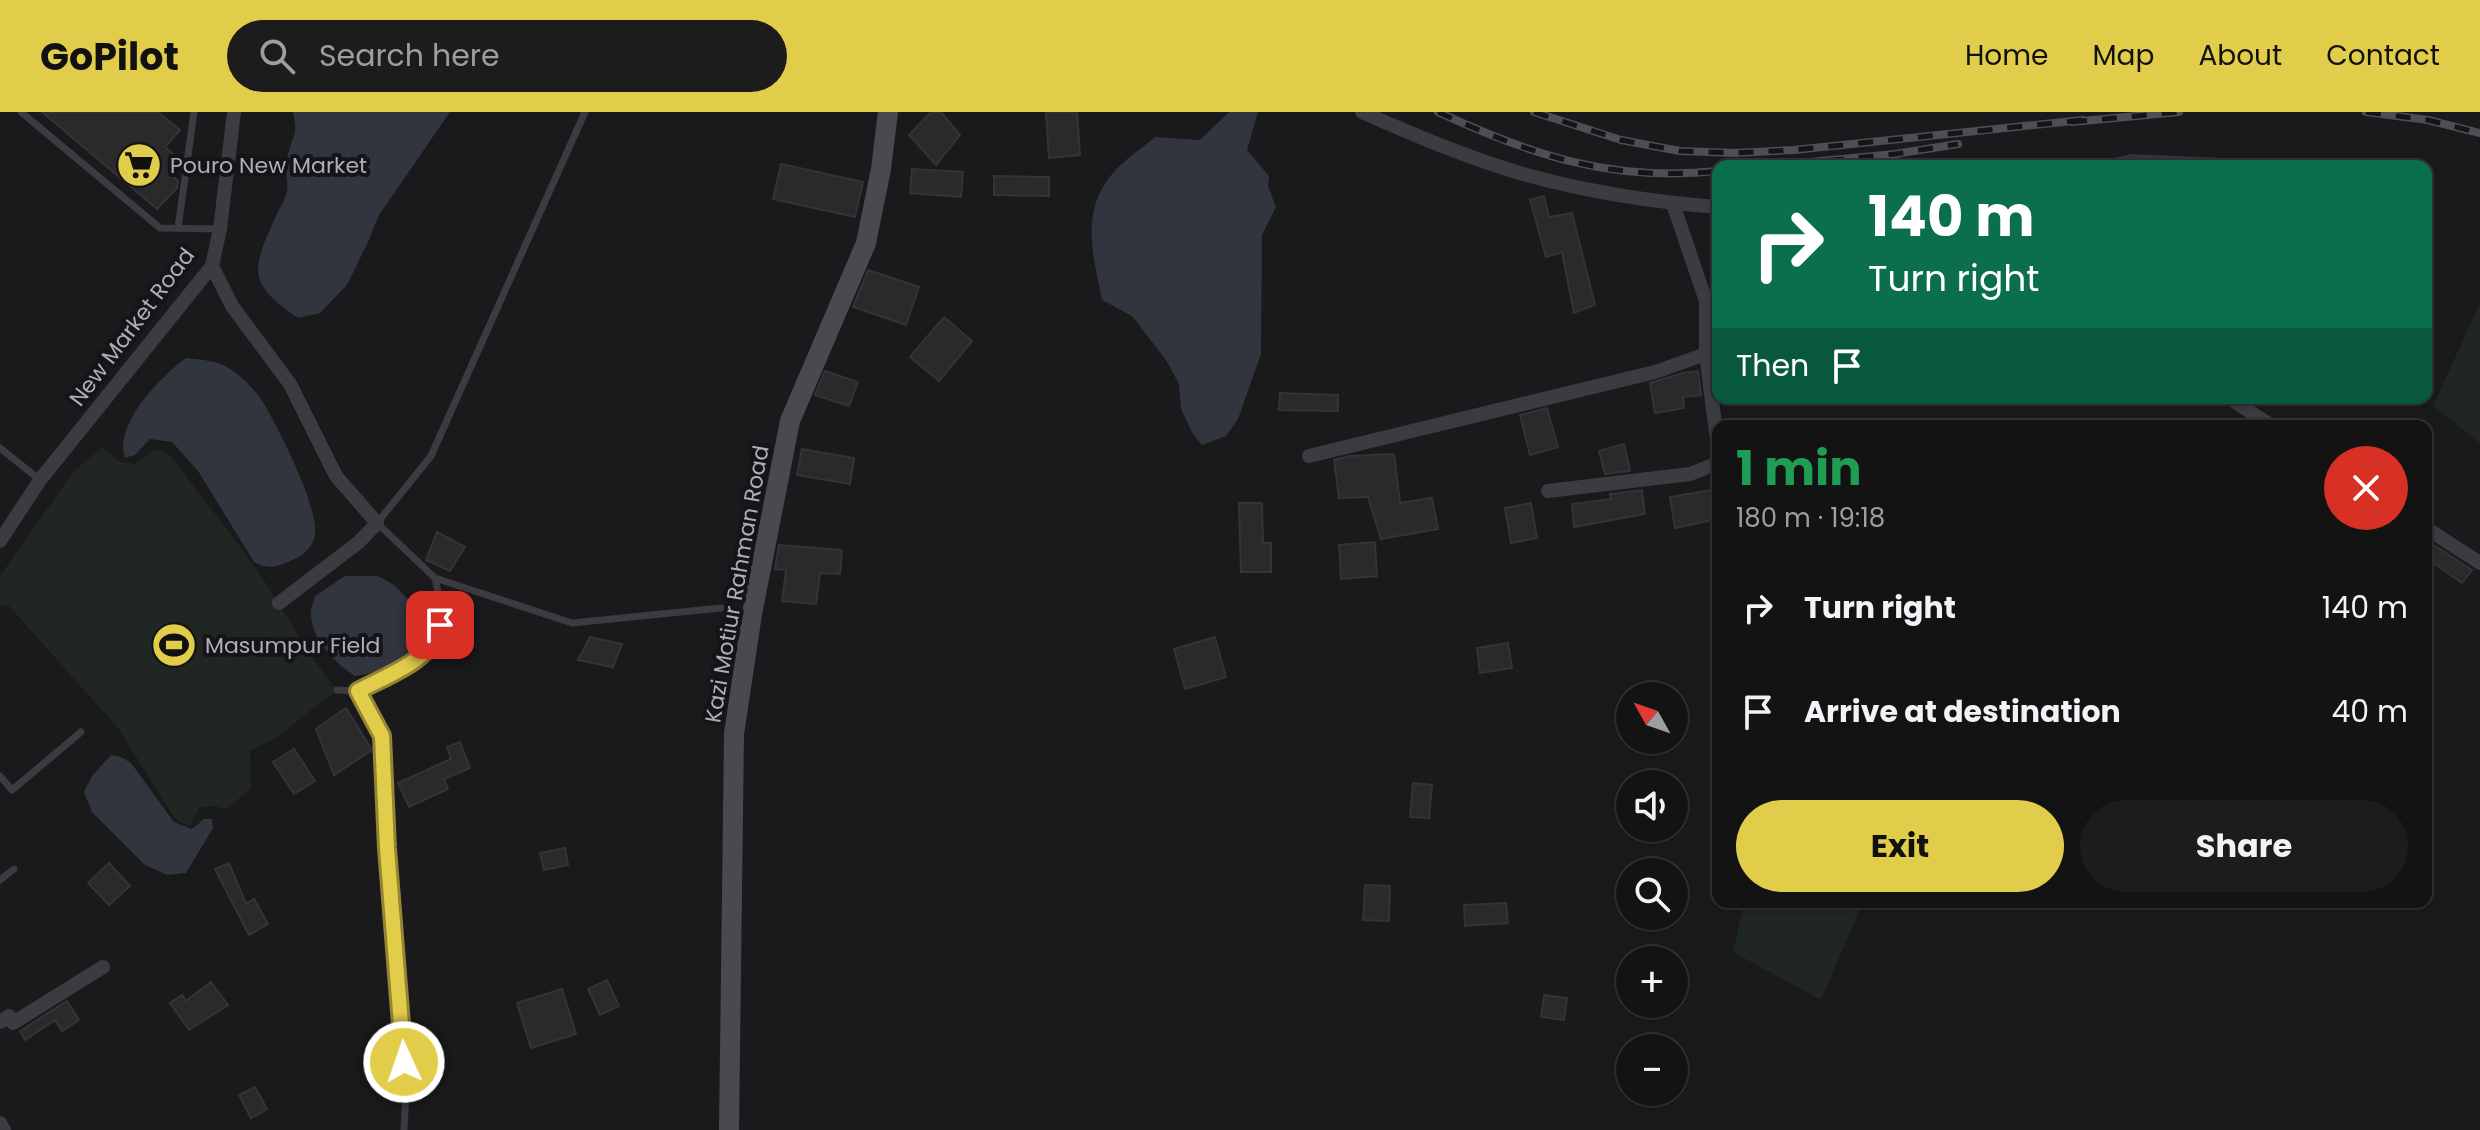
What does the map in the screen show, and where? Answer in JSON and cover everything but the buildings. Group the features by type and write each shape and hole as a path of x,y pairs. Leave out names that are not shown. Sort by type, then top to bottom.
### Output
{"main road":[{"name":"Kazi Motiur Rahman Road","path":"729,1130 734,734 752,614 790,421 866,243 881,169 888,112"}],"street":[{"name":"New Market Road","path":"0,541 40,480 212,266 220,229 234,112"},
{"path":"1362,112 1522,174 1673,204 1712,207"},
{"path":"1673,204 1706,301 1706,354 1712,401"},
{"path":"212,266 232,306 290,384 336,476 377,523 359,542 279,603"},
{"path":"1309,456 1655,372 1706,354"},
{"path":"2238,404 2263,420"},
{"path":"1548,491 1690,474 1712,465"},
{"path":"2432,532 2480,563"},
{"path":"0,1022 9,1016 13,1023 103,967"},
{"path":"0,1123 4,1130"}],"lane":[{"path":"21,112 160,228 220,229"},
{"path":"178,228 194,112"},
{"path":"585,112 431,456 377,523 435,578 572,623 721,608"},
{"path":"0,448 40,480"},
{"path":"337,690 358,691 415,660 432,647 440,625 435,578"},
{"path":"358,691 382,736 387,848 406,1089 404,1130"},
{"path":"0,776 12,790 81,732"},
{"path":"0,880 14,869"}],"shaded area":[{"path":"293,112 450,112 379,215 347,285 320,313 298,318 269,294 258,272 263,248 287,191 287,160 295,130"},
{"path":"1229,112 1258,112 1247,150 1269,176 1268,186 1276,207 1262,235 1261,354 1238,419 1226,436 1202,445 1181,409 1179,384 1166,360 1132,316 1102,300 1093,250 1092,219 1102,188 1112,174 1155,137 1200,140"},
{"path":"2130,154 2249,160 2108,160"},
{"path":"2480,303 2480,443 2433,406"},
{"path":"186,358 228,367 253,389 270,414 288,449 312,510 314,539 307,550 296,558 271,567 254,562 198,471 172,442 150,439 135,455 125,458 123,445 132,417 153,389"},
{"name":"Masumpur Field","path":"102,447 120,462 135,464 155,449 167,452 249,559 337,690 277,737 250,751 251,789 226,809 214,806 199,808 190,826 176,820 118,728 8,605 0,606 0,576 73,472"},
{"path":"345,576 378,576 394,585 414,605 423,625 423,643 392,666 374,672 355,676 340,665 320,642 311,613 315,596"},
{"path":"111,755 131,763 174,822 192,829 204,819 212,819 213,828 186,873 167,875 145,865 92,812 84,792 92,776"},
{"path":"1743,908 1860,908 1821,1000 1733,952"}],"railway":[{"path":"1438,112 1507,141 1574,162 1643,173 1712,171"},
{"path":"1534,112 1621,140 1680,151 1735,153 1794,150 2083,120"},
{"path":"2072,122 2179,112"},
{"path":"2366,112 2428,120 2480,133"},
{"path":"1832,160 1958,144"}],"place":[{"name":"Pouro New Market","path":"139,165"},
{"name":"Masumpur Field","path":"174,645"}],"route":[{"path":"404,1062 387,848 382,736 358,691 415,660 432,647 440,625"}]}
